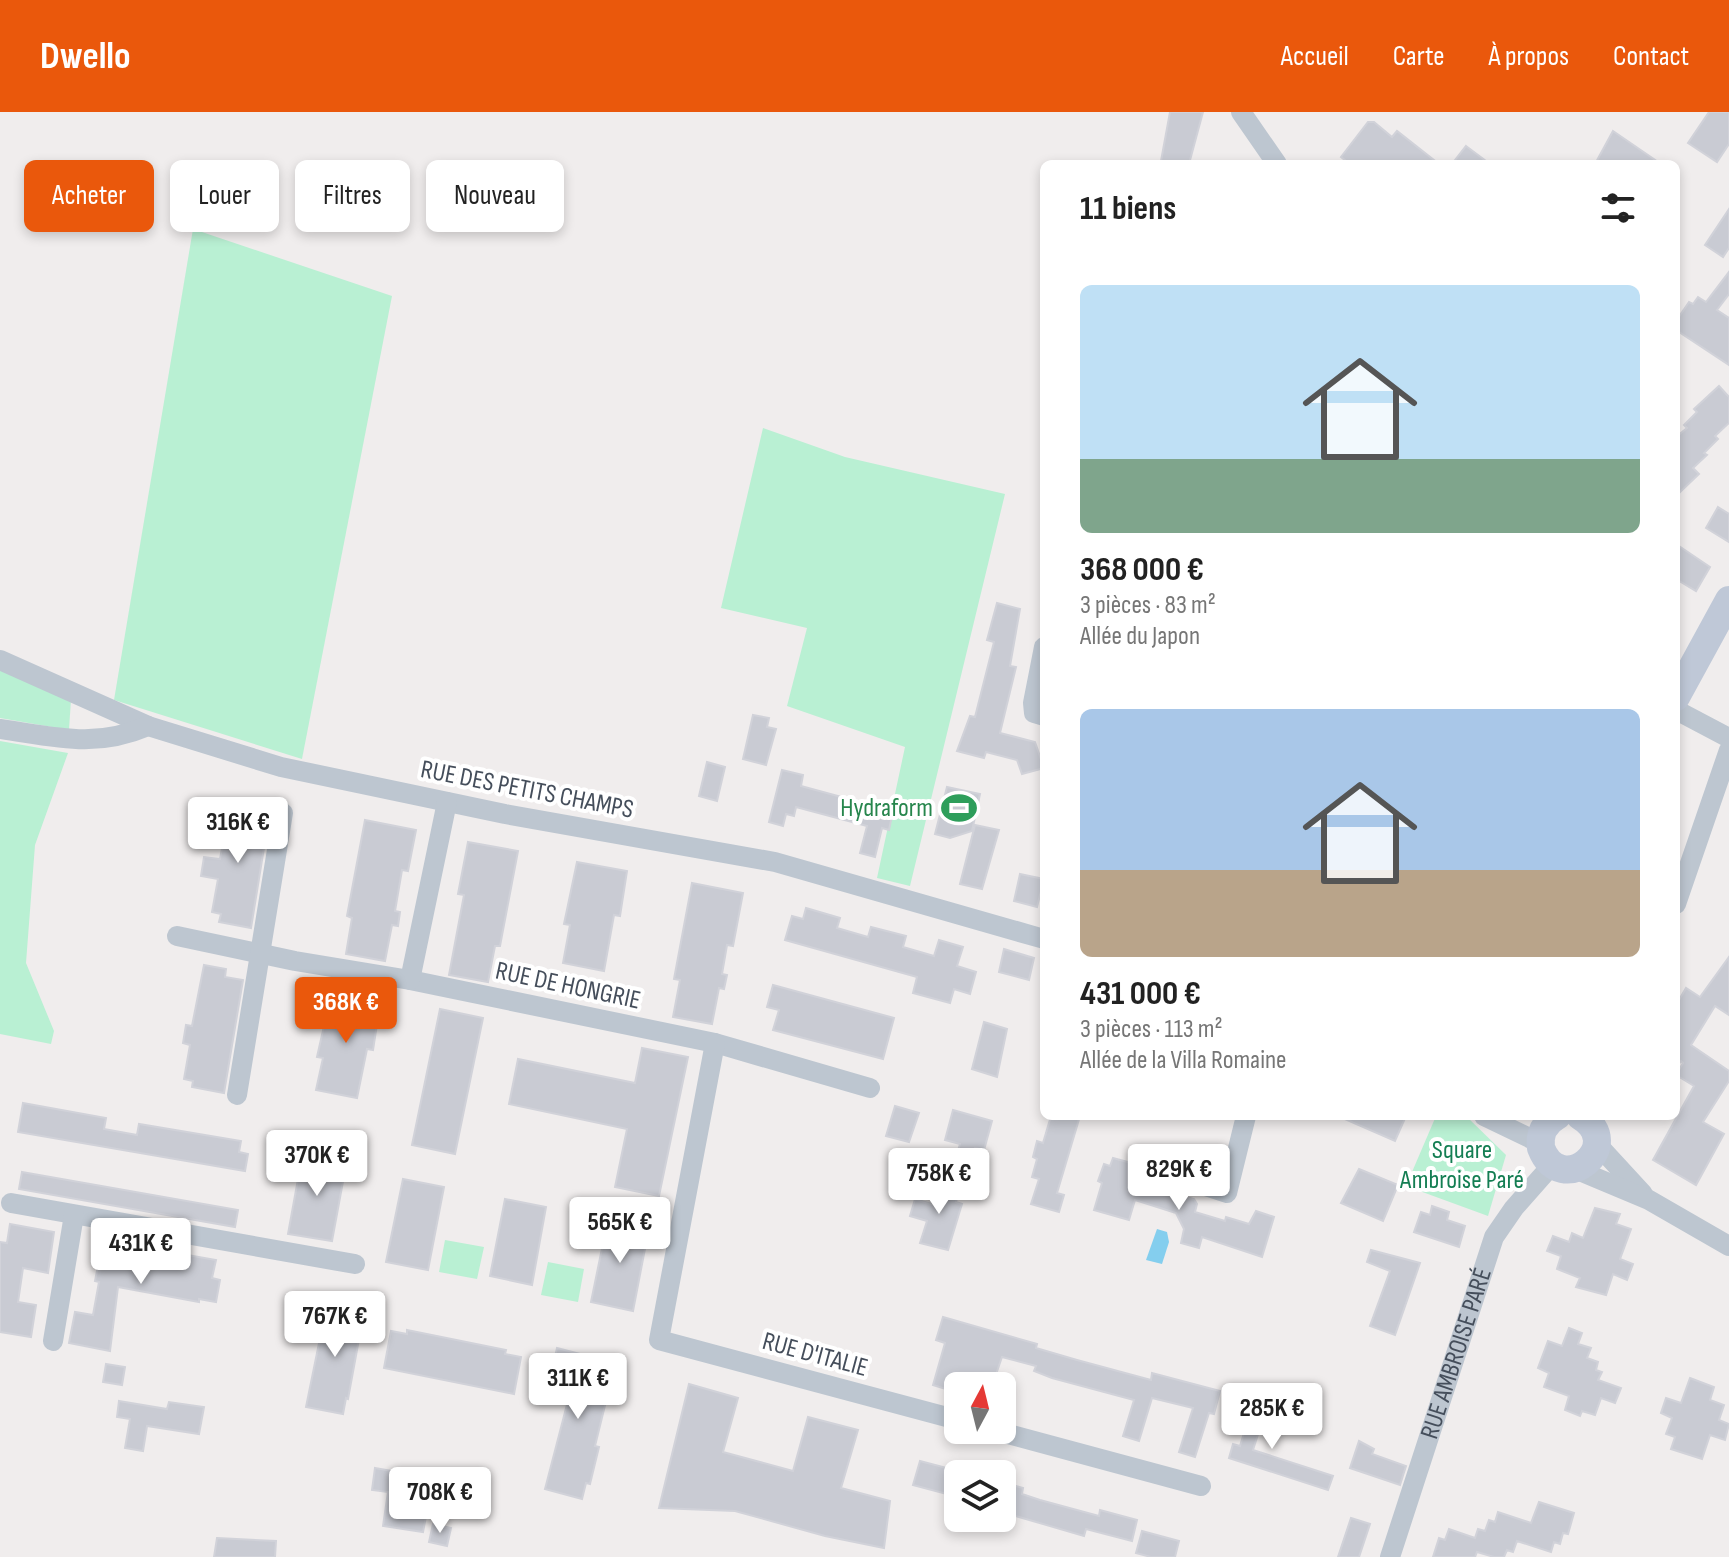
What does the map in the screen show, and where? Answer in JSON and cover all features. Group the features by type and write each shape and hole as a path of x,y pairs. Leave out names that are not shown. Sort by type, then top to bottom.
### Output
{"street":[{"path":"1241,112 1274,160"},
{"path":"1680,690 1729,600"},
{"name":"RUE DES PETITS CHAMPS","path":"0,660 148,726 281,767 447,802 775,862 1040,938"},
{"path":"1040,667 1033,703 1034,713 1040,715"},
{"path":"1680,712 1729,738"},
{"path":"0,729 55,739 95,741 127,735 148,726"},
{"path":"1680,892 1729,750"},
{"path":"410,980 447,802"},
{"path":"237,1095 283,813"},
{"name":"RUE DE HONGRIE","path":"177,936 715,1043 870,1088"},
{"name":"RUE D'ITALIE","path":"715,1043 659,1340 944,1416"},
{"path":"1187,1180 1227,1193 1245,1120"},
{"path":"1491,1120 1556,1159 1649,1200 1729,1246"},
{"path":"1556,1159 1543,1130 1561,1120"},
{"path":"1577,1120 1592,1127 1597,1144 1649,1200"},
{"path":"1556,1159 1586,1164 1597,1144"},
{"name":"RUE AMBROISE PARÉ","path":"1390,1557 1494,1237 1556,1159"},
{"path":"11,1203 355,1264"},
{"path":"53,1341 74,1215"},
{"path":"1016,1436 1201,1486"}],"green space":[{"path":"192,232 202,232 392,296 302,759 114,700"},
{"path":"763,428 845,457 1005,494 910,886 877,878 905,747 787,706 807,628 721,608"},
{"path":"0,669 71,699 69,730 0,718"},
{"path":"0,741 68,753 35,845 26,963 54,1031 51,1044 0,1034"},
{"name":"Square Ambroise Paré","path":"1434,1120 1470,1120 1506,1155 1488,1216 1406,1186"},
{"path":"445,1240 484,1247 477,1279 439,1272"},
{"path":"548,1262 584,1269 578,1302 541,1295"}],"water":[{"path":"1157,1229 1167,1232 1169,1242 1162,1264 1146,1260"}],"building":[{"path":"1170,112 1203,112 1190,160 1161,160"},
{"path":"1709,112 1729,112 1729,144 1717,162 1688,143"},
{"path":"1368,122 1374,122 1392,137 1397,131 1434,160 1345,160 1341,157"},
{"path":"1613,131 1655,160 1597,160"},
{"path":"1466,146 1485,160 1455,160"},
{"path":"1729,209 1729,248 1723,257 1705,245"},
{"path":"1729,272 1729,294 1717,310 1729,318 1729,365 1680,333 1680,315 1689,302 1693,304 1698,297 1706,302"},
{"path":"1719,386 1729,397 1729,423 1715,436 1718,439 1704,453 1707,455 1693,468 1699,474 1680,492 1680,434 1697,412 1694,409"},
{"path":"1718,507 1729,514 1729,542 1706,528"},
{"path":"1680,547 1710,567 1696,591 1680,581"},
{"path":"997,603 1020,609 1010,666 1016,667 1000,733 1035,742 1040,769 1022,774 1017,760 986,752 984,758 957,751 970,716 975,717 994,642 987,640"},
{"path":"753,715 769,718 767,727 776,729 766,765 743,759"},
{"path":"707,762 725,767 717,801 699,796"},
{"path":"782,770 803,775 801,786 893,811 889,830 882,828 875,857 860,853 867,826 796,807 794,816 786,814 783,826 769,822"},
{"name":"Hydraform","path":"947,787 980,794 972,831 950,838 935,834"},
{"path":"231,799 255,803 253,814 269,817 251,928 219,922 221,914 212,912 218,879 201,876 204,857 220,859"},
{"path":"365,820 416,830 408,871 402,870 395,911 400,912 398,926 392,925 385,961 346,954 352,918 347,916"},
{"path":"975,825 999,830 982,889 960,884"},
{"path":"468,842 518,851 500,946 495,946 488,982 449,975 464,895 458,894"},
{"path":"577,862 627,871 620,916 614,915 604,971 563,963 570,925 564,924"},
{"path":"1020,874 1040,878 1037,907 1014,901"},
{"path":"692,883 743,893 733,946 727,945 722,974 727,975 724,989 719,988 712,1024 673,1017 680,980 674,979"},
{"path":"806,908 840,918 837,928 868,937 871,927 906,936 903,947 934,956 939,940 963,947 957,966 976,972 970,994 954,989 950,1003 913,993 917,977 785,940 792,916 803,919"},
{"path":"1004,949 1034,958 1029,980 999,972"},
{"path":"1729,957 1729,1015 1715,1006 1691,1045 1729,1071 1729,1081 1703,1122 1724,1134 1696,1185 1653,1160 1675,1120 1680,1120 1680,1111 1694,1086 1680,1077 1683,1063 1680,1062 1680,998 1686,988 1700,997"},
{"path":"204,965 226,969 225,977 243,980 224,1093 192,1087 193,1081 184,1079 190,1045 183,1043 186,1025 192,1026"},
{"path":"773,985 894,1018 883,1059 773,1030 779,1010 767,1007"},
{"path":"331,995 380,1005 373,1050 367,1049 357,1098 316,1090 323,1058 317,1057"},
{"path":"440,1009 483,1018 455,1154 412,1145"},
{"path":"984,1022 1007,1029 997,1077 972,1069"},
{"path":"642,1048 688,1057 659,1196 615,1187 627,1129 509,1104 518,1059 635,1083"},
{"path":"23,1103 106,1118 104,1129 137,1135 139,1124 241,1141 239,1152 248,1154 245,1171 18,1132"},
{"path":"895,1106 919,1113 909,1142 886,1136"},
{"path":"953,1110 992,1121 984,1150 975,1148 972,1158 957,1154 960,1144 945,1140"},
{"path":"1050,1120 1079,1120 1057,1193 1064,1195 1059,1212 1031,1204 1039,1179 1032,1177 1037,1159 1033,1157 1037,1141 1043,1143"},
{"path":"1347,1120 1404,1120 1395,1141"},
{"path":"307,1153 341,1159 338,1175 344,1176 332,1241 288,1234 300,1168 304,1169"},
{"path":"1113,1158 1135,1164 1129,1182 1194,1199 1197,1204 1195,1212 1249,1224 1256,1211 1274,1217 1262,1257 1202,1237 1199,1248 1181,1243 1184,1229 1176,1213 1135,1200 1129,1220 1094,1210 1104,1164 1110,1166"},
{"path":"1359,1169 1398,1185 1383,1221 1341,1203"},
{"path":"22,1172 238,1210 235,1227 19,1189"},
{"path":"403,1179 444,1187 428,1270 386,1262"},
{"path":"943,1180 961,1185 956,1202 962,1204 948,1250 920,1243 927,1221 910,1216 915,1199 937,1203"},
{"path":"505,1199 546,1207 532,1285 490,1276"},
{"path":"1432,1206 1449,1212 1447,1220 1465,1226 1459,1247 1414,1232 1421,1212 1430,1215"},
{"path":"1595,1208 1620,1214 1616,1224 1631,1229 1620,1259 1633,1264 1627,1280 1613,1274 1606,1295 1576,1287 1580,1278 1557,1269 1561,1256 1547,1251 1553,1236 1569,1242 1572,1233 1583,1238"},
{"path":"608,1219 649,1228 633,1311 591,1302"},
{"path":"10,1224 54,1232 48,1273 23,1268 18,1302 36,1305 31,1337 0,1332 0,1242 7,1243"},
{"path":"103,1240 216,1260 212,1278 220,1280 216,1302 199,1299 199,1302 118,1287 110,1351 69,1343 75,1312 93,1315 99,1282 95,1281"},
{"path":"1371,1250 1420,1263 1395,1335 1370,1326 1390,1271 1367,1262"},
{"path":"327,1304 364,1312 343,1414 306,1407"},
{"path":"943,1317 1037,1344 1036,1348 1151,1380 1152,1373 1220,1391 1214,1414 1209,1413 1195,1457 1179,1452 1193,1408 1152,1398 1139,1441 1123,1436 1134,1400 1052,1378 1034,1371 1036,1366 1002,1357 997,1372 944,1372 944,1388 933,1385 945,1343 936,1340"},
{"path":"1569,1328 1582,1333 1578,1344 1591,1348 1587,1358 1598,1362 1596,1370 1602,1372 1598,1380 1621,1388 1615,1403 1601,1398 1595,1415 1582,1411 1580,1416 1565,1410 1569,1396 1544,1387 1549,1373 1538,1368 1548,1341 1562,1346"},
{"path":"407,1330 506,1350 505,1354 521,1357 514,1394 384,1368 391,1331 407,1334"},
{"path":"557,1348 611,1362 607,1379 611,1381 595,1446 599,1447 590,1484 586,1483 582,1499 545,1489 571,1389 562,1387 563,1382 550,1379"},
{"path":"106,1364 125,1367 122,1385 103,1382"},
{"path":"1690,1378 1714,1387 1710,1400 1724,1405 1719,1420 1729,1424 1725,1440 1710,1435 1702,1459 1671,1449 1675,1437 1666,1434 1672,1418 1661,1413 1666,1398 1681,1403"},
{"path":"689,1384 738,1398 723,1452 793,1471 808,1417 858,1430 841,1488 890,1501 884,1548 825,1536 735,1511 659,1508"},
{"path":"1257,1390 1270,1397 1253,1450 1333,1476 1328,1490 1229,1458 1233,1444 1240,1446"},
{"path":"119,1401 167,1409 169,1402 204,1407 199,1434 147,1426 143,1451 125,1448 130,1419 117,1417"},
{"path":"1359,1441 1374,1449 1372,1454 1406,1466 1400,1485 1350,1468"},
{"path":"920,1461 944,1467 944,1493 913,1485"},
{"path":"375,1468 415,1475 413,1488 431,1491 423,1532 383,1526 388,1492 372,1490"},
{"path":"1016,1486 1023,1488 1022,1494 1040,1500 1099,1516 1100,1510 1137,1520 1132,1541 1086,1529 1084,1536 1016,1516"},
{"path":"1539,1502 1574,1513 1568,1534 1563,1533 1560,1544 1554,1542 1551,1552 1517,1541 1513,1552 1507,1550 1504,1557 1477,1552 1475,1557 1433,1557 1439,1538 1445,1540 1449,1529 1475,1538 1478,1529 1485,1531 1489,1520 1495,1522 1498,1512 1531,1523"},
{"path":"1351,1518 1370,1524 1359,1557 1338,1557"},
{"path":"433,1524 451,1528 447,1546 429,1542"},
{"path":"1142,1531 1179,1541 1175,1557 1151,1557 1136,1553"},
{"path":"217,1538 276,1541 275,1557 214,1557"}],"place":[{"name":"Hydraform","path":"959,808"}]}
